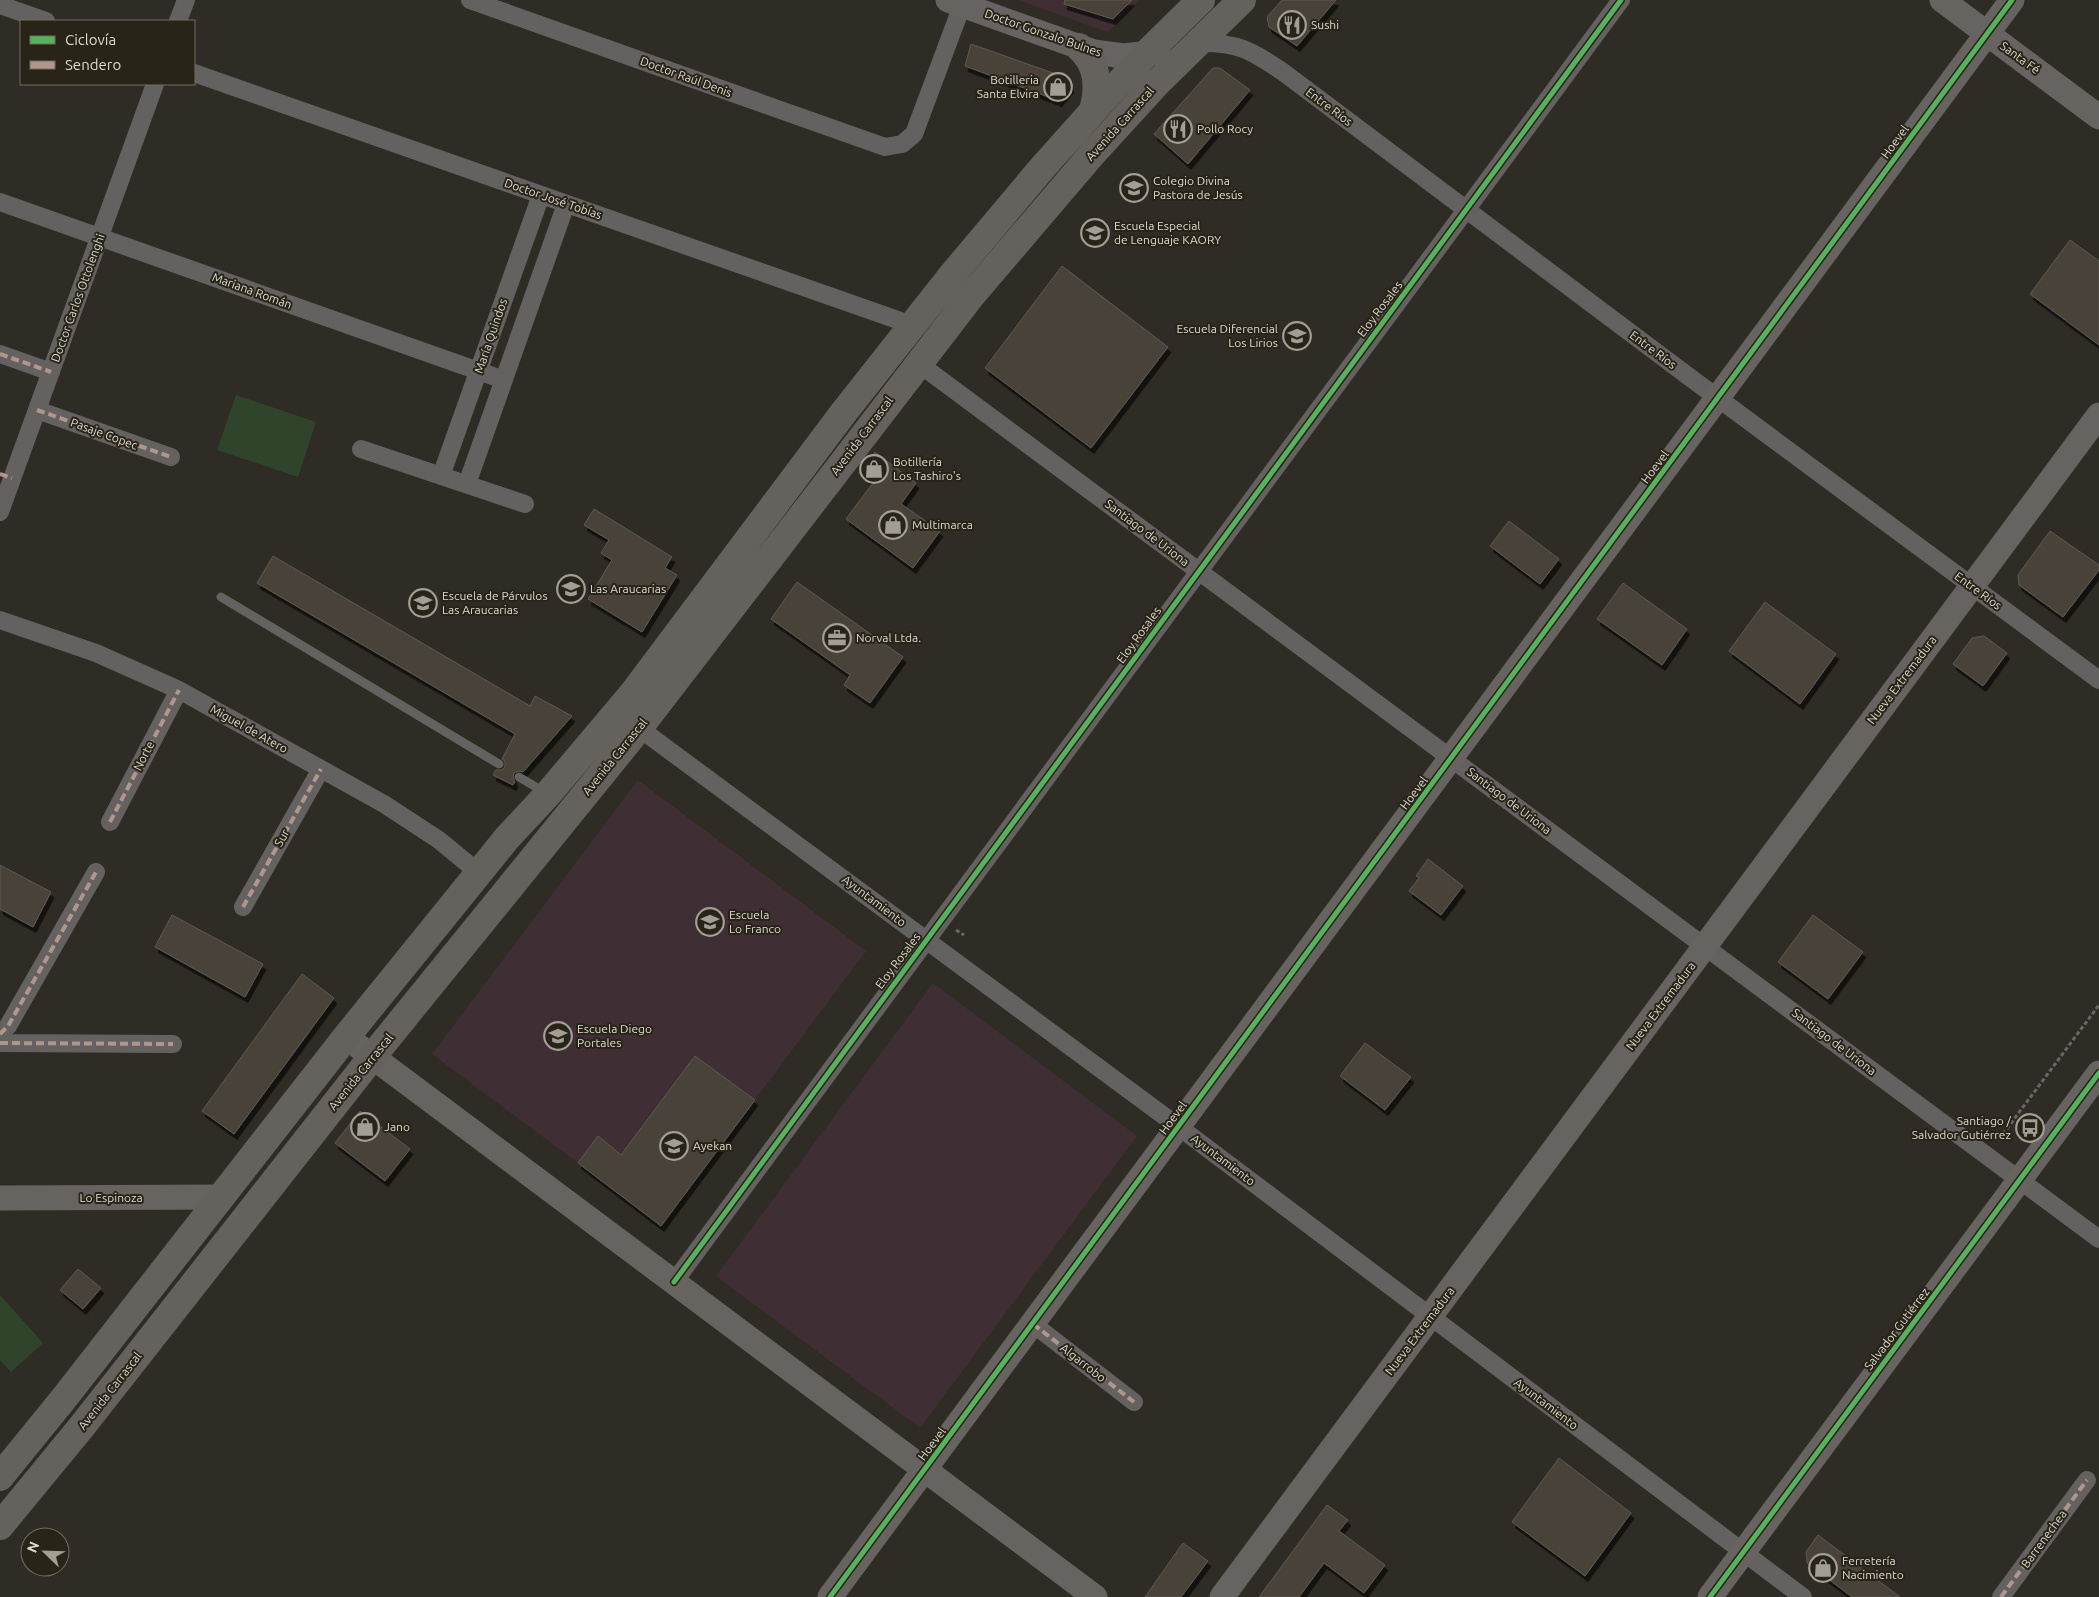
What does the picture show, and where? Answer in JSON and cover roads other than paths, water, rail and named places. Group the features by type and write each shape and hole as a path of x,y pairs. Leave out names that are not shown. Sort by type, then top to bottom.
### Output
{"main road":[{"path":"0,1477 65,1397 346,1037 507,838 548,794 669,647 844,412 912,325 995,224 1093,111 1145,55 1201,0"},
{"name":"Avenida Carrascal","path":"0,1526 83,1425 372,1057 639,728 971,296 1068,181 1157,83 1242,0"},
{"path":"1079,47 1086,53 1096,74 1097,91 1093,111"}],"street":[{"path":"178,20 186,0"},
{"name":"Doctor Raúl Denis","path":"470,0 885,147 902,144 914,134 958,2"},
{"name":"Eloy Rosales","path":"674,1282 1621,0"},
{"name":"Santa Fé","path":"1942,0 2099,117"},
{"name":"Hoevel","path":"830,1597 2012,0"},
{"name":"Doctor Gonzalo Bulnes","path":"958,2 1079,47 1113,55 1145,55 1198,43"},
{"path":"0,5 43,20"},
{"name":"Entre Ríos","path":"1198,43 1222,42 1236,46 1263,59 1718,399 2099,680"},
{"name":"Doctor José Tobías","path":"195,73 912,325"},
{"name":"Doctor Carlos Ottolenghi","path":"0,512 6,476 37,410 156,85"},
{"name":"María Quindos","path":"441,476 541,195"},
{"name":"Mariana Román","path":"0,202 504,380"},
{"path":"467,484 566,204"},
{"path":"0,354 51,372"},
{"name":"Santiago de Uriona","path":"918,363 2099,1239"},
{"name":"Pasaje Copec","path":"37,410 171,457"},
{"name":"Nueva Extremadura","path":"1222,1597 2099,415"},
{"path":"361,449 525,504"},
{"name":"Miguel de Atero","path":"0,620 96,652 179,690 384,804 419,826 479,873"},
{"name":"Norte","path":"110,822 179,690"},
{"name":"Ayuntamiento","path":"639,728 1179,1127 1803,1597"},
{"name":"Sur","path":"243,907 321,769"},
{"path":"0,1034 8,1026 96,872"},
{"path":"346,1037 1095,1597"},
{"path":"0,1043 173,1044"},
{"name":"Salvador Gutiérrez","path":"1710,1597 2099,1073"},
{"name":"Lo Espinoza","path":"0,1198 221,1197"},
{"name":"Algarrobo","path":"1033,1324 1134,1402"},
{"name":"Barrenechea","path":"2001,1597 2087,1480"}],"lane":[{"path":"221,597 499,764"},
{"path":"519,777 548,794"}],"place":[{"name":"Sushi","path":"1292,25"},
{"name":"Botilleria Santa Elvira","path":"1058,87"},
{"name":"Pollo Rocy","path":"1178,129"},
{"name":"Colegio Divina Pastora de Jesús","path":"1134,188"},
{"name":"Escuela Especial de Lenguaje KAORY","path":"1095,233"},
{"name":"Escuela Diferencial Los Lirios","path":"1297,336"},
{"name":"Botillería Los Tashiro's","path":"874,469"},
{"name":"Multimarca","path":"893,525"},
{"name":"Las Araucarias","path":"571,589"},
{"name":"Escuela de Párvulos Las Araucarias","path":"423,603"},
{"name":"Norval Ltda.","path":"837,638"},
{"name":"Escuela Lo Franco","path":"710,922"},
{"name":"Escuela Diego Portales","path":"558,1036"},
{"name":"Jano","path":"365,1127"},
{"name":"Santiago / Salvador Gutiérrez","path":"2030,1128"},
{"name":"Ayekan","path":"674,1146"},
{"name":"Ferretería Nacimiento","path":"1823,1568"}]}
